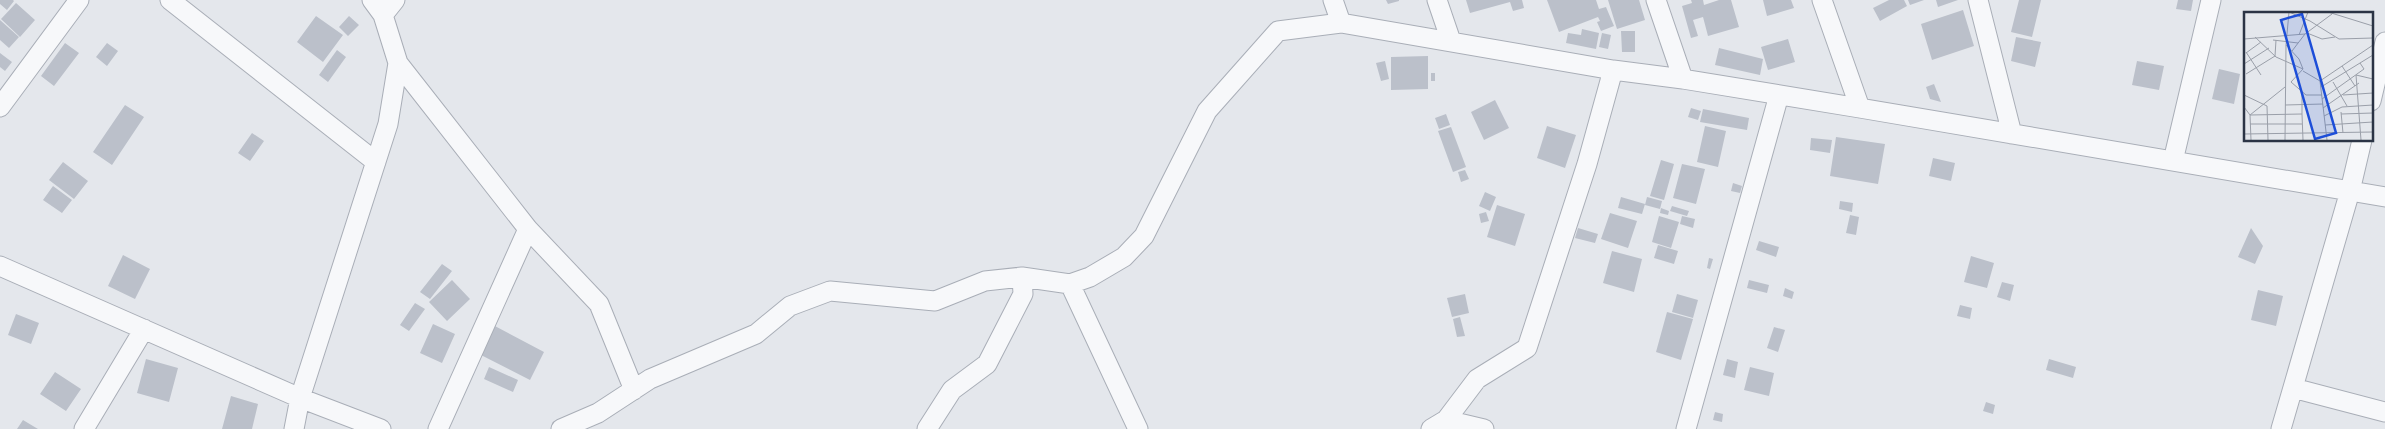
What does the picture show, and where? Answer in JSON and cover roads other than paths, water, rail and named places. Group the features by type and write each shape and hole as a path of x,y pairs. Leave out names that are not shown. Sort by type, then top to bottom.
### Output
{"street":[{"path":"0,107 79,0"},
{"path":"170,0 376,162"},
{"path":"372,0 383,15 398,63 528,229 599,304 634,390"},
{"path":"383,15 395,0"},
{"path":"1333,0 1341,23"},
{"path":"1437,0 1450,41"},
{"path":"1656,0 1683,79"},
{"path":"1822,0 1860,108"},
{"path":"1978,0 2012,134"},
{"path":"2173,161 2211,0"},
{"path":"561,429 598,413 650,379 756,334 790,306 830,291 935,301 985,282 1022,277 1070,284 1090,277 1124,257 1144,236 1207,111 1278,31 1341,23 1613,70 1683,79 1860,108 2385,197"},
{"path":"2372,97 2385,42"},
{"path":"294,429 300,398 388,124 398,63"},
{"path":"1438,424 1477,379 1527,348 1587,164 1613,70"},
{"path":"1686,429 1780,95"},
{"path":"2281,429 2350,191 2362,141"},
{"path":"438,429 528,229"},
{"path":"0,266 300,398 382,429"},
{"path":"927,429 952,390 987,364 1024,294 1022,277"},
{"path":"1070,284 1138,429"},
{"path":"84,429 144,329"},
{"path":"2293,388 2385,412"},
{"path":"1438,424 1484,429"}]}
